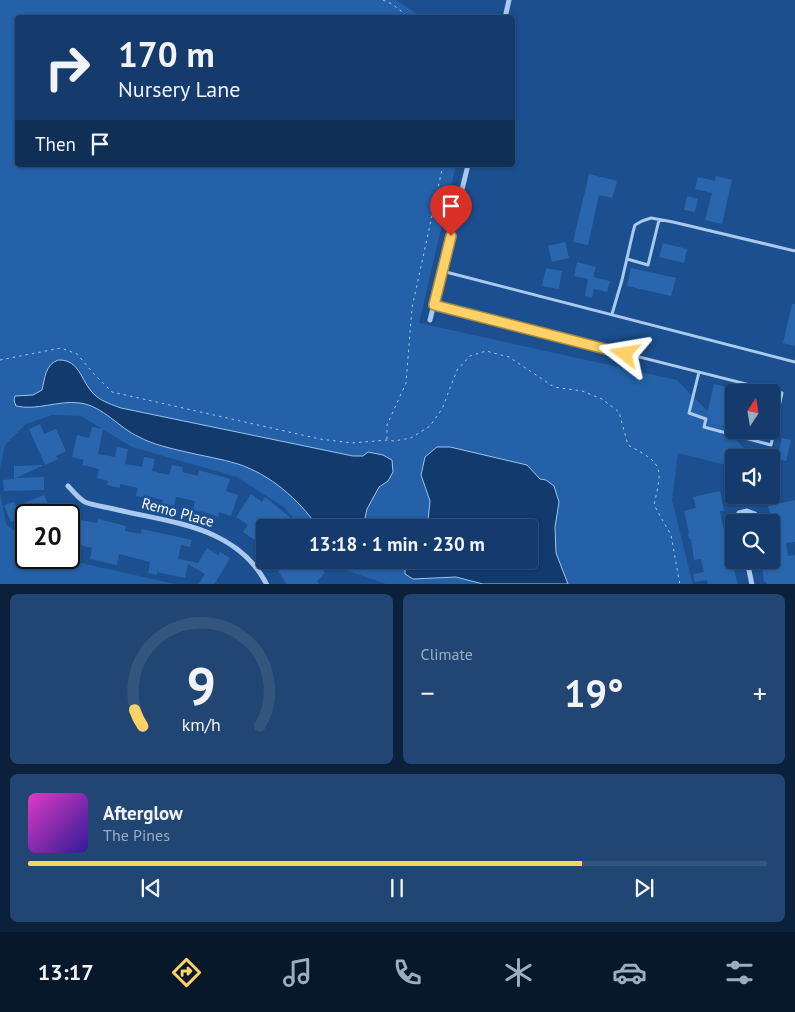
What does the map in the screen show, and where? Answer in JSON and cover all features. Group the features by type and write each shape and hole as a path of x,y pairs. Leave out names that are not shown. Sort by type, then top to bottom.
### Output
{"street":[{"path":"506,15 509,0"},
{"path":"430,320 468,167"},
{"name":"Remo Place","path":"68,486 84,502 202,530 226,540 245,555 267,584"},
{"path":"739,514 747,511 755,514"},
{"path":"749,569 752,584"}],"lane":[{"path":"612,314 635,225 642,221 651,218 795,251"},
{"path":"627,259 648,264 659,220"},
{"path":"442,271 795,362"},
{"path":"434,305 699,372 782,393 771,445 704,427 706,419 689,413 699,372"}],"path":[{"path":"383,0 392,4 406,15"},
{"path":"387,440 387,425 406,383 412,308 443,167"},
{"path":"0,360 61,348 78,354 112,392 320,439 352,443 394,441 411,438 430,426 442,409 457,370 470,356 486,351 509,357 554,387 582,391 602,399 618,412 628,445 648,456 657,464 660,478 654,505 671,535 680,584"}],"shaded area":[{"path":"0,0 396,0 419,15 15,15 15,167 456,167 419,323 677,380 725,429 725,439 735,439 745,449 725,449 725,465 678,453 672,500 693,584 386,584 342,569 538,569 538,519 294,519 285,508 237,477 132,447 81,416 52,415 26,424 5,445 0,468"},
{"path":"58,360 72,364 91,391 99,398 121,408 353,456 363,456 368,452 383,455 392,460 393,472 388,481 379,487 367,509 365,519 312,519 283,489 262,475 232,462 150,442 132,433 96,408 72,402 32,407 16,406 15,396 33,395 42,390 48,369"},
{"path":"437,447 450,447 527,465 540,479 546,480 554,486 559,502 555,527 556,553 568,584 483,584 456,577 413,579 405,574 405,569 538,569 538,519 428,519 430,501 421,475 425,457"},
{"path":"0,492 6,524 15,531 15,569 80,569 80,563 175,584 0,584"}],"building":[{"path":"589,174 617,181 612,198 599,195 588,245 573,242"},
{"path":"716,176 732,180 722,224 705,220 712,193 695,189 698,177 715,181"},
{"path":"687,196 698,199 695,212 684,210"},
{"path":"565,242 569,258 552,262 548,246"},
{"path":"663,243 687,249 684,263 659,257"},
{"path":"577,262 596,267 593,277 610,281 607,292 594,289 592,298 585,296 588,279 574,276"},
{"path":"546,268 562,271 559,289 542,286"},
{"path":"631,268 676,278 671,296 627,286"},
{"path":"792,304 795,304 795,346 783,343"},
{"path":"714,384 725,387 725,426 710,423 712,416 707,414"},
{"path":"40,424 44,434 56,429 66,451 56,456 58,459 45,465 29,429"},
{"path":"92,427 103,429 98,454 115,457 117,447 128,449 125,464 142,467 144,457 155,459 152,471 169,475 172,465 183,467 182,472 198,476 199,470 230,479 226,491 238,495 231,516 219,512 218,517 193,510 195,501 176,497 174,506 162,503 163,500 147,496 146,498 136,496 138,488 120,484 120,488 107,485 108,481 97,478 99,469 82,465 84,460 72,457 77,435 89,438"},
{"path":"782,438 791,440 786,461 780,460 779,449"},
{"path":"723,448 727,449 725,449 725,460 720,459"},
{"path":"44,465 16,478 44,477 44,490 4,491 3,480 14,479 14,466"},
{"path":"720,491 724,511 720,511 725,534 725,569 734,569 738,584 708,584 707,580 695,582 693,574 704,572 701,559 694,560 684,511 696,508 693,497"},
{"path":"251,494 262,502 265,497 291,518 256,519 256,541 243,532 248,525 236,517"},
{"path":"44,495 48,504 21,504"},
{"path":"795,500 795,542 786,543 788,556 795,555 795,584 767,584 764,582 763,569 780,569 780,514 770,514 768,506"},
{"path":"14,502 15,520 11,522 4,505"},
{"path":"98,519 126,526 125,531 141,534 142,529 192,540 190,547 181,545 178,559 198,563 207,548 218,555 220,552 230,558 215,584 199,584 205,574 188,564 185,578 157,572 157,575 148,573 150,562 119,554 117,565 90,559 92,548 80,545 80,520 97,523"},
{"path":"282,569 321,569 325,573 317,581 319,584 286,584 278,571"}],"route":[{"path":"451,236 434,305 625,354"}]}
